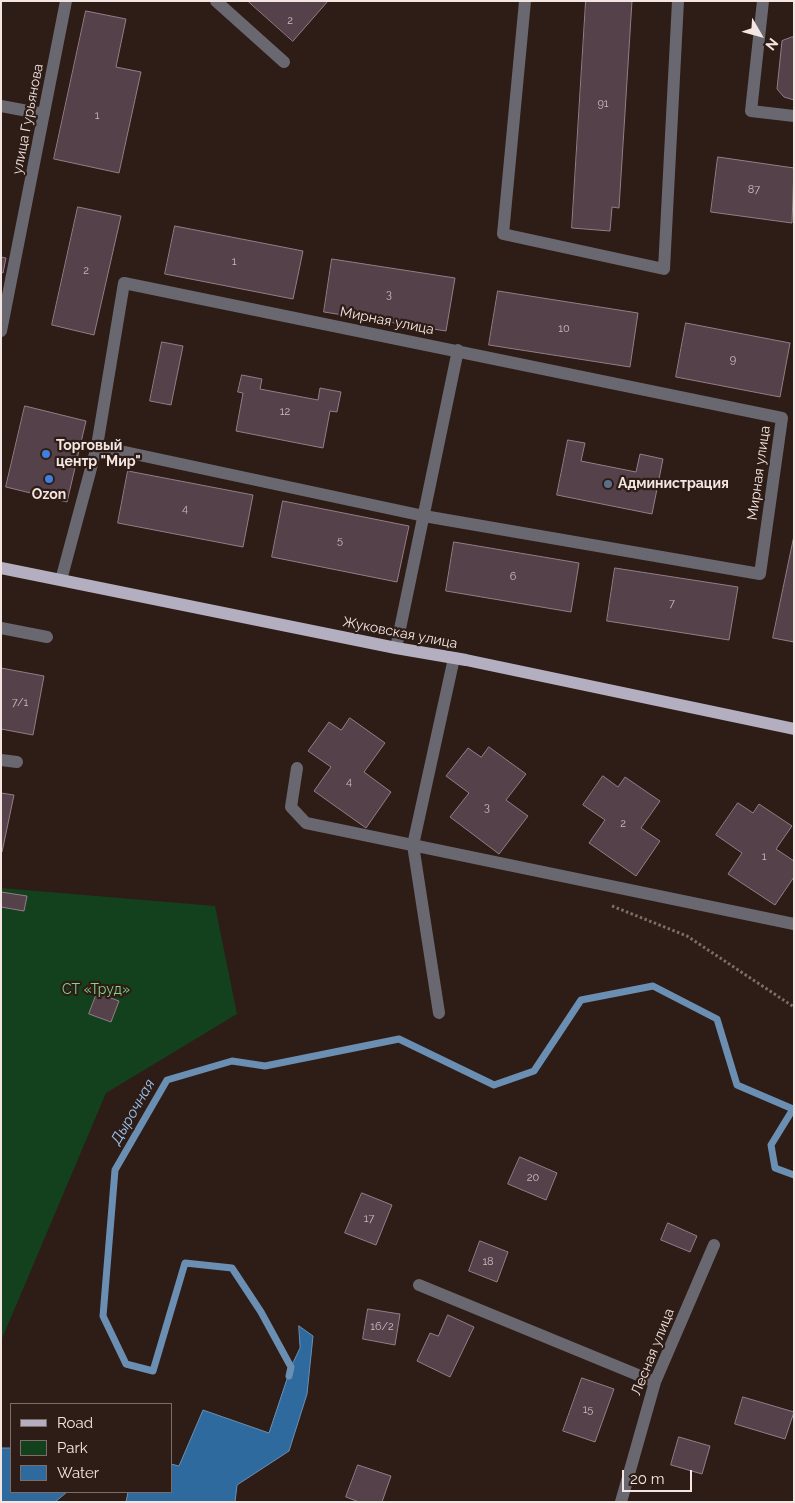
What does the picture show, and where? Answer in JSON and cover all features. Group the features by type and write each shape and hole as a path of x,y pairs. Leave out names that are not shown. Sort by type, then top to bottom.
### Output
{"main road":[{"name":"Жуковская улица","path":"1,568 794,728"}],"street":[{"name":"улица Гурьянова","path":"1,331 4,301 66,1"},
{"path":"216,1 284,62"},
{"path":"525,1 502,234 664,270 678,1"},
{"path":"763,1 751,111 794,116"},
{"path":"1,106 44,114"},
{"name":"Мирная улица","path":"62,580 96,446 124,283 782,418 760,574 424,516 96,446"},
{"path":"396,648 458,350"},
{"path":"1,628 47,637"},
{"path":"439,1013 412,845 454,658"},
{"path":"1,760 17,762"},
{"path":"297,768 291,807 306,823 794,924"},
{"name":"Лесная улица","path":"621,1502 655,1382 714,1245"},
{"path":"420,1285 655,1382"}],"path":[{"path":"608,905 687,936 794,1007"}],"green space":[{"name":"СТ «Труд»","path":"1,888 215,906 237,1014 106,1093 1,1341"}],"water":[{"path":"299,1326 313,1336 307,1394 289,1451 237,1485 235,1502 126,1502 128,1493 172,1493 172,1464 179,1466 203,1410 269,1433 291,1367 300,1348"},
{"path":"1,1448 10,1448 10,1493 66,1493 55,1502 1,1502"}],"building":[{"path":"248,1 328,1 293,41"},
{"path":"586,1 632,1 619,208 612,207 610,231 572,228"},
{"path":"86,11 126,19 116,67 141,72 119,173 54,159"},
{"path":"794,37 794,100 784,97 777,89 782,41"},
{"path":"718,157 794,168 792,223 711,212"},
{"path":"78,207 121,216 94,335 52,325"},
{"path":"175,226 303,251 293,299 165,274"},
{"path":"1,257 6,258 3,273 1,272"},
{"path":"332,259 455,278 446,331 324,312"},
{"path":"498,291 638,313 630,367 489,345"},
{"path":"686,323 790,343 780,397 676,377"},
{"path":"162,342 183,346 171,405 150,401"},
{"path":"242,375 262,379 260,389 318,400 320,388 341,392 337,412 330,411 323,448 236,431 243,393 238,392"},
{"name":"Торговый центр \"Мир\"","path":"25,406 86,421 67,502 6,487"},
{"name":"Администрация","path":"568,440 585,443 581,461 636,472 640,454 663,459 652,514 557,495"},
{"path":"128,471 253,495 243,547 118,523"},
{"path":"283,501 409,526 397,582 272,557"},
{"path":"794,536 794,642 773,638"},
{"path":"454,542 579,563 571,612 446,591"},
{"path":"615,568 738,587 729,640 607,621"},
{"path":"1,668 44,676 33,735 1,729"},
{"path":"350,718 385,743 364,772 391,792 366,828 314,791 331,767 308,751 329,722 341,730"},
{"path":"489,747 526,774 506,800 528,816 499,854 450,817 469,793 446,776 468,748 481,757"},
{"path":"603,776 618,787 625,777 660,801 641,828 660,841 636,876 589,843 605,820 583,805"},
{"path":"1,793 14,795 2,852 1,851"},
{"path":"738,803 753,813 759,804 792,826 776,849 794,861 794,877 775,905 728,874 742,853 716,835"},
{"path":"1,892 27,896 24,911 1,907"},
{"path":"97,993 119,1001 111,1022 89,1014"},
{"path":"520,1157 557,1173 546,1200 508,1184"},
{"path":"362,1193 392,1205 376,1245 345,1233"},
{"path":"668,1223 697,1236 690,1252 661,1240"},
{"path":"480,1241 508,1252 497,1282 469,1271"},
{"path":"368,1309 400,1314 395,1345 363,1339"},
{"path":"448,1315 474,1327 450,1377 417,1361 430,1333 438,1336"},
{"path":"582,1378 614,1389 595,1442 563,1431"},
{"path":"743,1397 794,1412 785,1439 735,1424"},
{"path":"679,1437 710,1446 702,1474 671,1465"},
{"path":"358,1465 391,1476 382,1502 359,1502 346,1497"}],"waterway":[{"name":"Дырочная","path":"289,1376 291,1367 261,1312 232,1268 185,1263 153,1371 126,1364 103,1316 115,1170 167,1080 232,1061 265,1066 399,1039 494,1085 534,1071 581,1000 653,986 717,1019 737,1085 793,1109 771,1145 775,1168 794,1175"}],"place":[{"name":"Торговый центр \"Мир\"","path":"46,454"},
{"name":"Ozon","path":"49,479"},
{"name":"Администрация","path":"608,484"}]}
